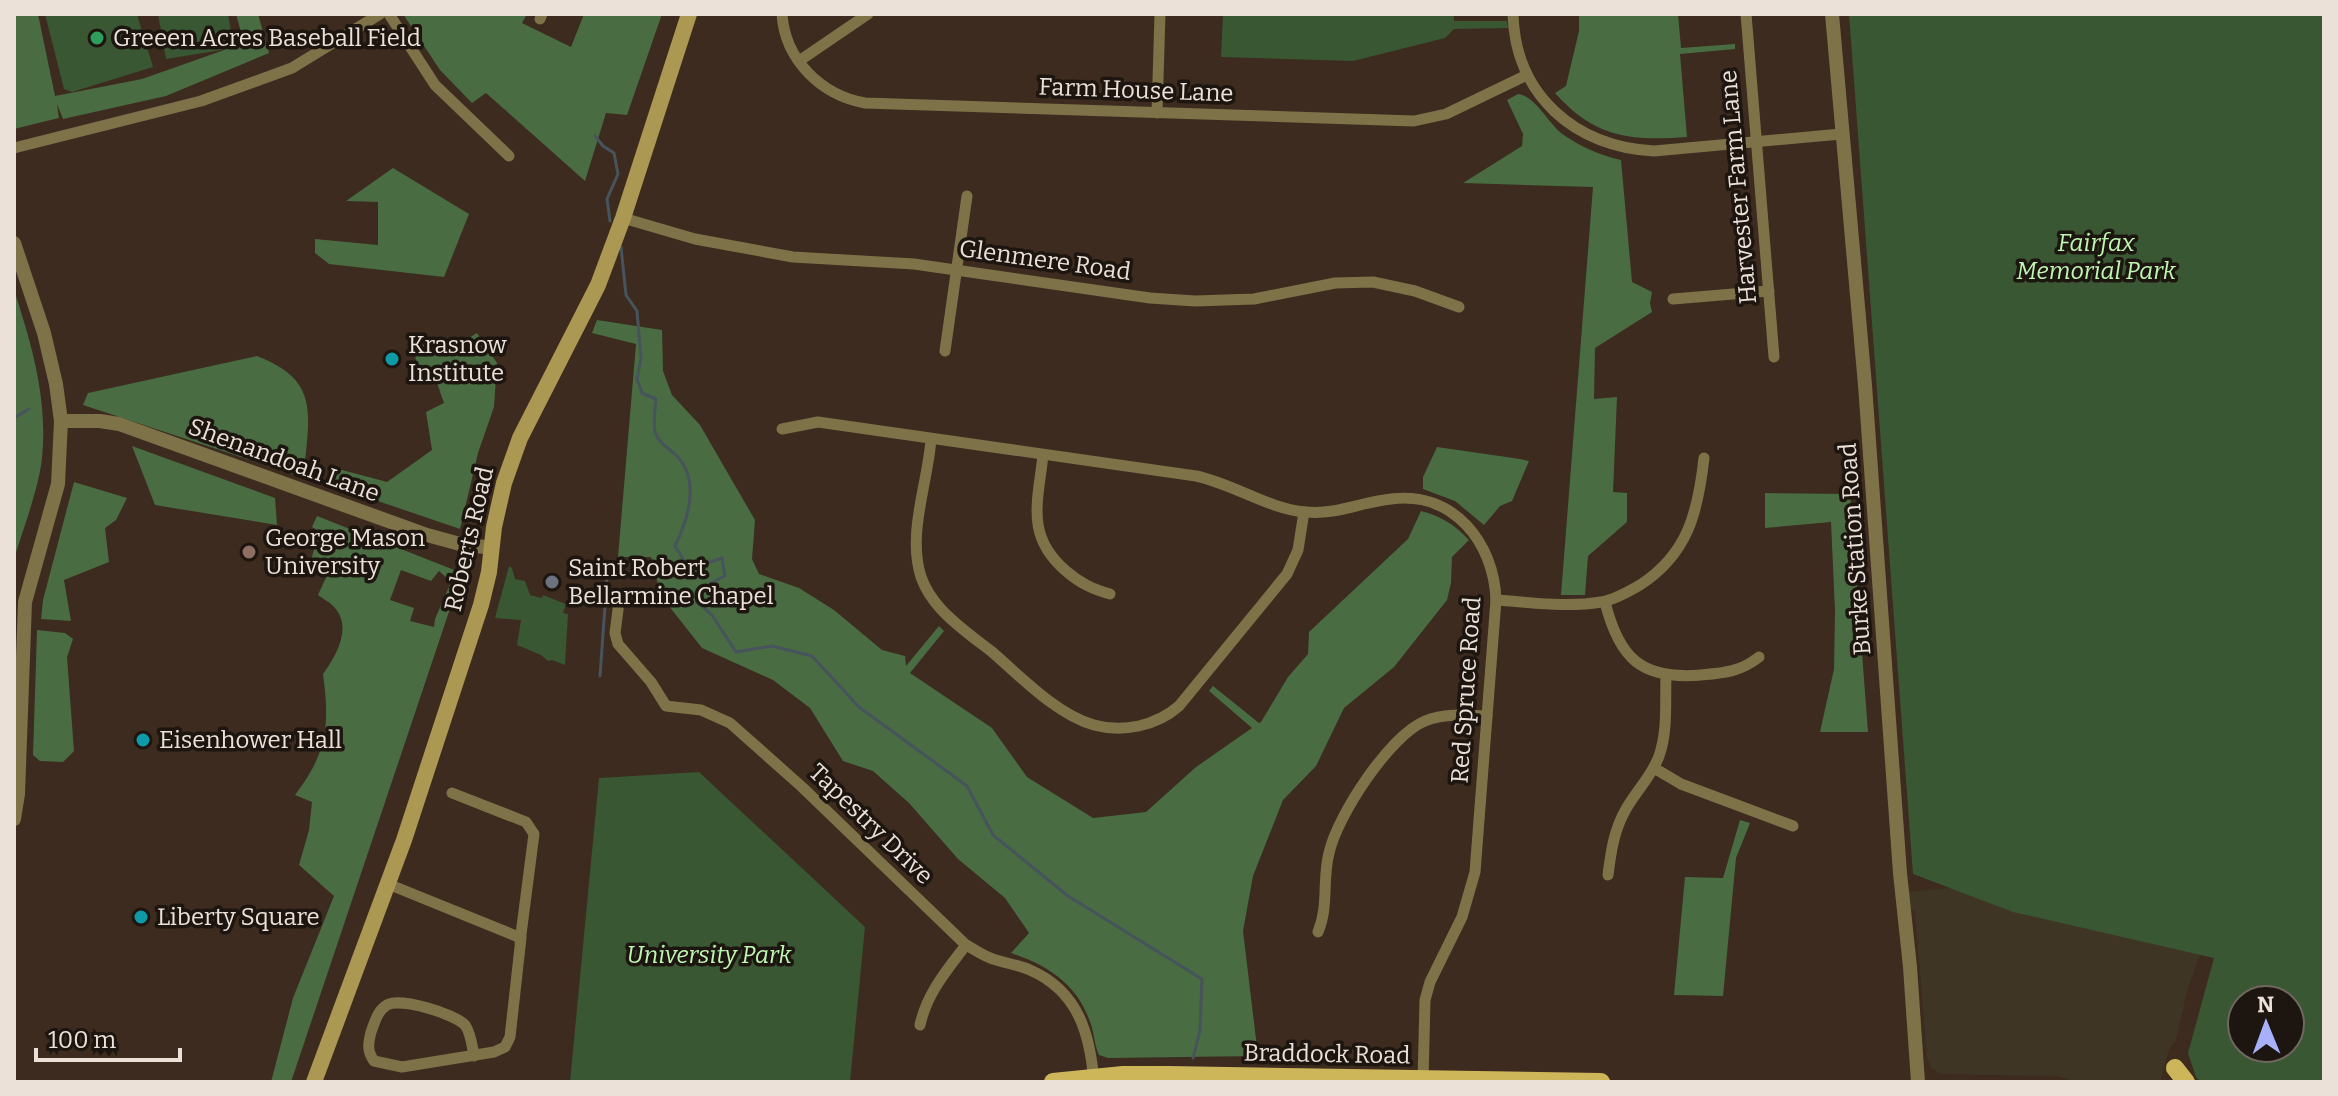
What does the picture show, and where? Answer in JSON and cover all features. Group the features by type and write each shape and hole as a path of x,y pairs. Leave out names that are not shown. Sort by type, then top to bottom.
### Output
{"main road":[{"name":"Roberts Road","path":"314,1082 388,884 481,605 504,483 520,438 591,302 623,218 689,14"},
{"name":"Braddock Road","path":"1053,1082 1182,1075 1601,1082"}],"street":[{"path":"14,148 201,101 292,68 380,14"},
{"path":"389,14 435,85 509,156"},
{"name":"Farm House Lane","path":"782,14 787,40 809,75 831,92 865,103 1414,121 1446,114 1527,75"},
{"path":"799,61 868,14"},
{"path":"1157,113 1160,14"},
{"path":"1513,14 1516,41 1527,75 1549,106 1588,136 1613,146 1654,151 1841,134"},
{"name":"Harvester Farm Lane","path":"1746,14 1774,357"},
{"name":"Burke Station Road","path":"1832,14 1866,400 1918,1082"},
{"path":"945,351 967,196"},
{"name":"Glenmere Road","path":"623,218 695,239 793,257 957,269 1150,298 1195,301 1254,299 1335,283 1373,282 1415,291 1459,307"},
{"path":"14,243 44,333 61,421 58,484 25,602 19,783 14,819"},
{"path":"1673,299 1769,291"},
{"name":"Shenandoah Lane","path":"61,421 119,424 427,535 492,548"},
{"name":"Red Spruce Road","path":"782,429 818,422 1209,479 1304,512 1343,511 1397,498 1419,500 1439,506 1463,521 1483,545 1493,571 1496,600 1473,883 1462,917 1430,982 1425,1011 1423,1081"},
{"path":"931,439 916,543 919,567 928,593 945,614 1056,706 1095,726 1116,729 1136,727 1156,721 1179,706 1287,574 1298,550 1304,512"},
{"path":"1043,455 1036,515 1042,543 1054,561 1080,583 1110,594"},
{"path":"1496,600 1565,605 1605,602 1647,580 1678,549 1696,512 1704,458"},
{"name":"Tapestry Drive","path":"619,602 615,633 618,644 651,682 666,706 701,710 717,716 741,732 966,945 990,958 1050,979 1066,993 1085,1030 1094,1080"},
{"path":"1605,602 1614,633 1622,647 1644,668 1666,676 1729,673 1745,668 1759,657"},
{"path":"1608,875 1614,835 1625,810 1660,754 1666,676"},
{"path":"1318,932 1326,907 1326,867 1335,834 1391,746 1411,728 1433,718 1487,716"},
{"path":"1654,768 1681,784 1793,826"},
{"path":"452,793 526,822 534,834 510,1037 505,1047 494,1052 474,1056 402,1067 374,1061 368,1053 376,1017 383,1007 394,1002 412,1004 464,1024 474,1056"},
{"path":"388,884 520,940"},
{"path":"920,1025 932,990 966,945"}],"shaded area":[{"path":"2022,882 2208,932 2187,991 2176,1040 2169,1049 2160,1082 2080,1082 2055,1076 1941,1074 1931,1068 1927,1058 1915,910 1905,910 1904,892"}],"green space":[{"path":"14,14 38,14 55,96 142,79 244,43 236,14 258,14 269,53 166,96 63,119 57,104 59,118 14,129"},
{"name":"Greeen Acres Baseball Field","path":"45,14 137,14 153,67 72,92 64,89"},
{"path":"158,14 228,14 234,48 166,59"},
{"path":"403,14 527,14 522,23 571,47 584,14 662,14 627,115 606,113 585,181 486,93 472,103 440,70"},
{"path":"1223,14 1454,14 1454,21 1507,21 1508,28 1454,29 1445,38 1353,61 1221,57"},
{"path":"1579,14 1678,14 1681,48 1735,44 1735,49 1680,54 1687,137 1631,137 1599,128 1570,108 1555,93 1566,86 1579,31"},
{"name":"Fairfax Memorial Park","path":"1849,14 2324,14 2324,1082 2201,1082 2196,1077 2188,1053 2214,958 2013,912 1913,874"},
{"path":"1518,94 1530,99 1568,138 1597,153 1621,160 1632,282 1652,292 1652,312 1595,348 1594,399 1617,397 1613,492 1627,493 1627,522 1588,556 1585,595 1561,595 1593,187 1463,183 1522,146 1523,134 1507,100"},
{"path":"393,168 469,214 444,277 329,264 315,253 315,239 378,245 378,202 346,201"},
{"path":"14,290 37,373 43,436 38,482 14,559"},
{"path":"597,320 662,330 663,371 672,395 700,425 755,520 752,559 759,574 799,588 834,610 882,650 905,656 906,666 939,626 944,631 910,673 992,728 1027,777 1093,818 1146,812 1196,767 1252,728 1209,691 1213,686 1261,722 1288,677 1308,654 1309,632 1408,539 1421,511 1447,522 1469,540 1452,557 1447,600 1394,667 1344,708 1316,766 1283,800 1253,876 1243,931 1258,1056 1108,1058 1099,1055 1091,1023 1068,985 1047,969 1011,953 1029,933 1005,898 958,859 909,803 873,771 843,761 810,708 773,680 702,648 661,596 651,557 618,557 636,344 592,333"},
{"path":"477,333 497,363 494,407 478,453 460,529 325,483 331,467 387,482 432,450 426,412 444,403 432,369 417,370 414,345 457,345"},
{"path":"257,356 289,374 305,396 308,425 305,461 292,474 83,405 88,393"},
{"path":"132,446 275,498 277,525 155,505"},
{"path":"1437,447 1529,461 1512,501 1500,506 1484,525 1455,501 1423,489 1423,477"},
{"path":"74,482 127,498 116,520 105,528 109,562 64,580 71,621 41,619 43,600"},
{"path":"1765,493 1850,494 1868,732 1820,732 1834,669 1831,522 1765,528"},
{"path":"317,516 462,573 291,1082 271,1082 293,998 334,896 299,865 309,830 312,802 295,795 320,752 326,724 323,674 333,659 342,632 340,615 318,595 328,573 310,564 319,531 312,527","holes":["401,570 431,581 439,571 451,582 434,627 410,621 414,608 390,600"]},
{"path":"509,566 515,579 525,581 530,595 542,598 543,595 566,604 563,613 568,614 565,665 548,661 517,645 521,620 495,618"},
{"path":"37,630 65,633 73,639 67,657 74,751 63,762 40,761 33,755"},
{"name":"University Park","path":"699,772 865,927 850,1082 570,1082 599,778"},
{"path":"1740,820 1750,823 1736,858 1723,996 1674,995 1685,877 1723,878"}],"waterway":[{"path":"595,136 614,153 618,174 607,199 610,221"},
{"path":"621,247 626,295 637,311 641,358 637,379 642,393 656,399 656,436 676,455 688,476 688,512 675,546 685,562 702,565 722,558 725,576 711,583 696,601 712,615 736,652 772,646 812,656 859,707 967,786 993,835 1068,896 1202,979 1200,1030 1193,1058"},
{"path":"14,418 29,409"},
{"path":"600,676 608,564"}],"place":[{"name":"Greeen Acres Baseball Field","path":"97,38"},
{"name":"Krasnow Institute","path":"392,359"},
{"name":"George Mason University","path":"249,552"},
{"name":"Saint Robert Bellarmine Chapel","path":"552,582"},
{"name":"Eisenhower Hall","path":"143,740"},
{"name":"Liberty Square","path":"141,917"}]}
